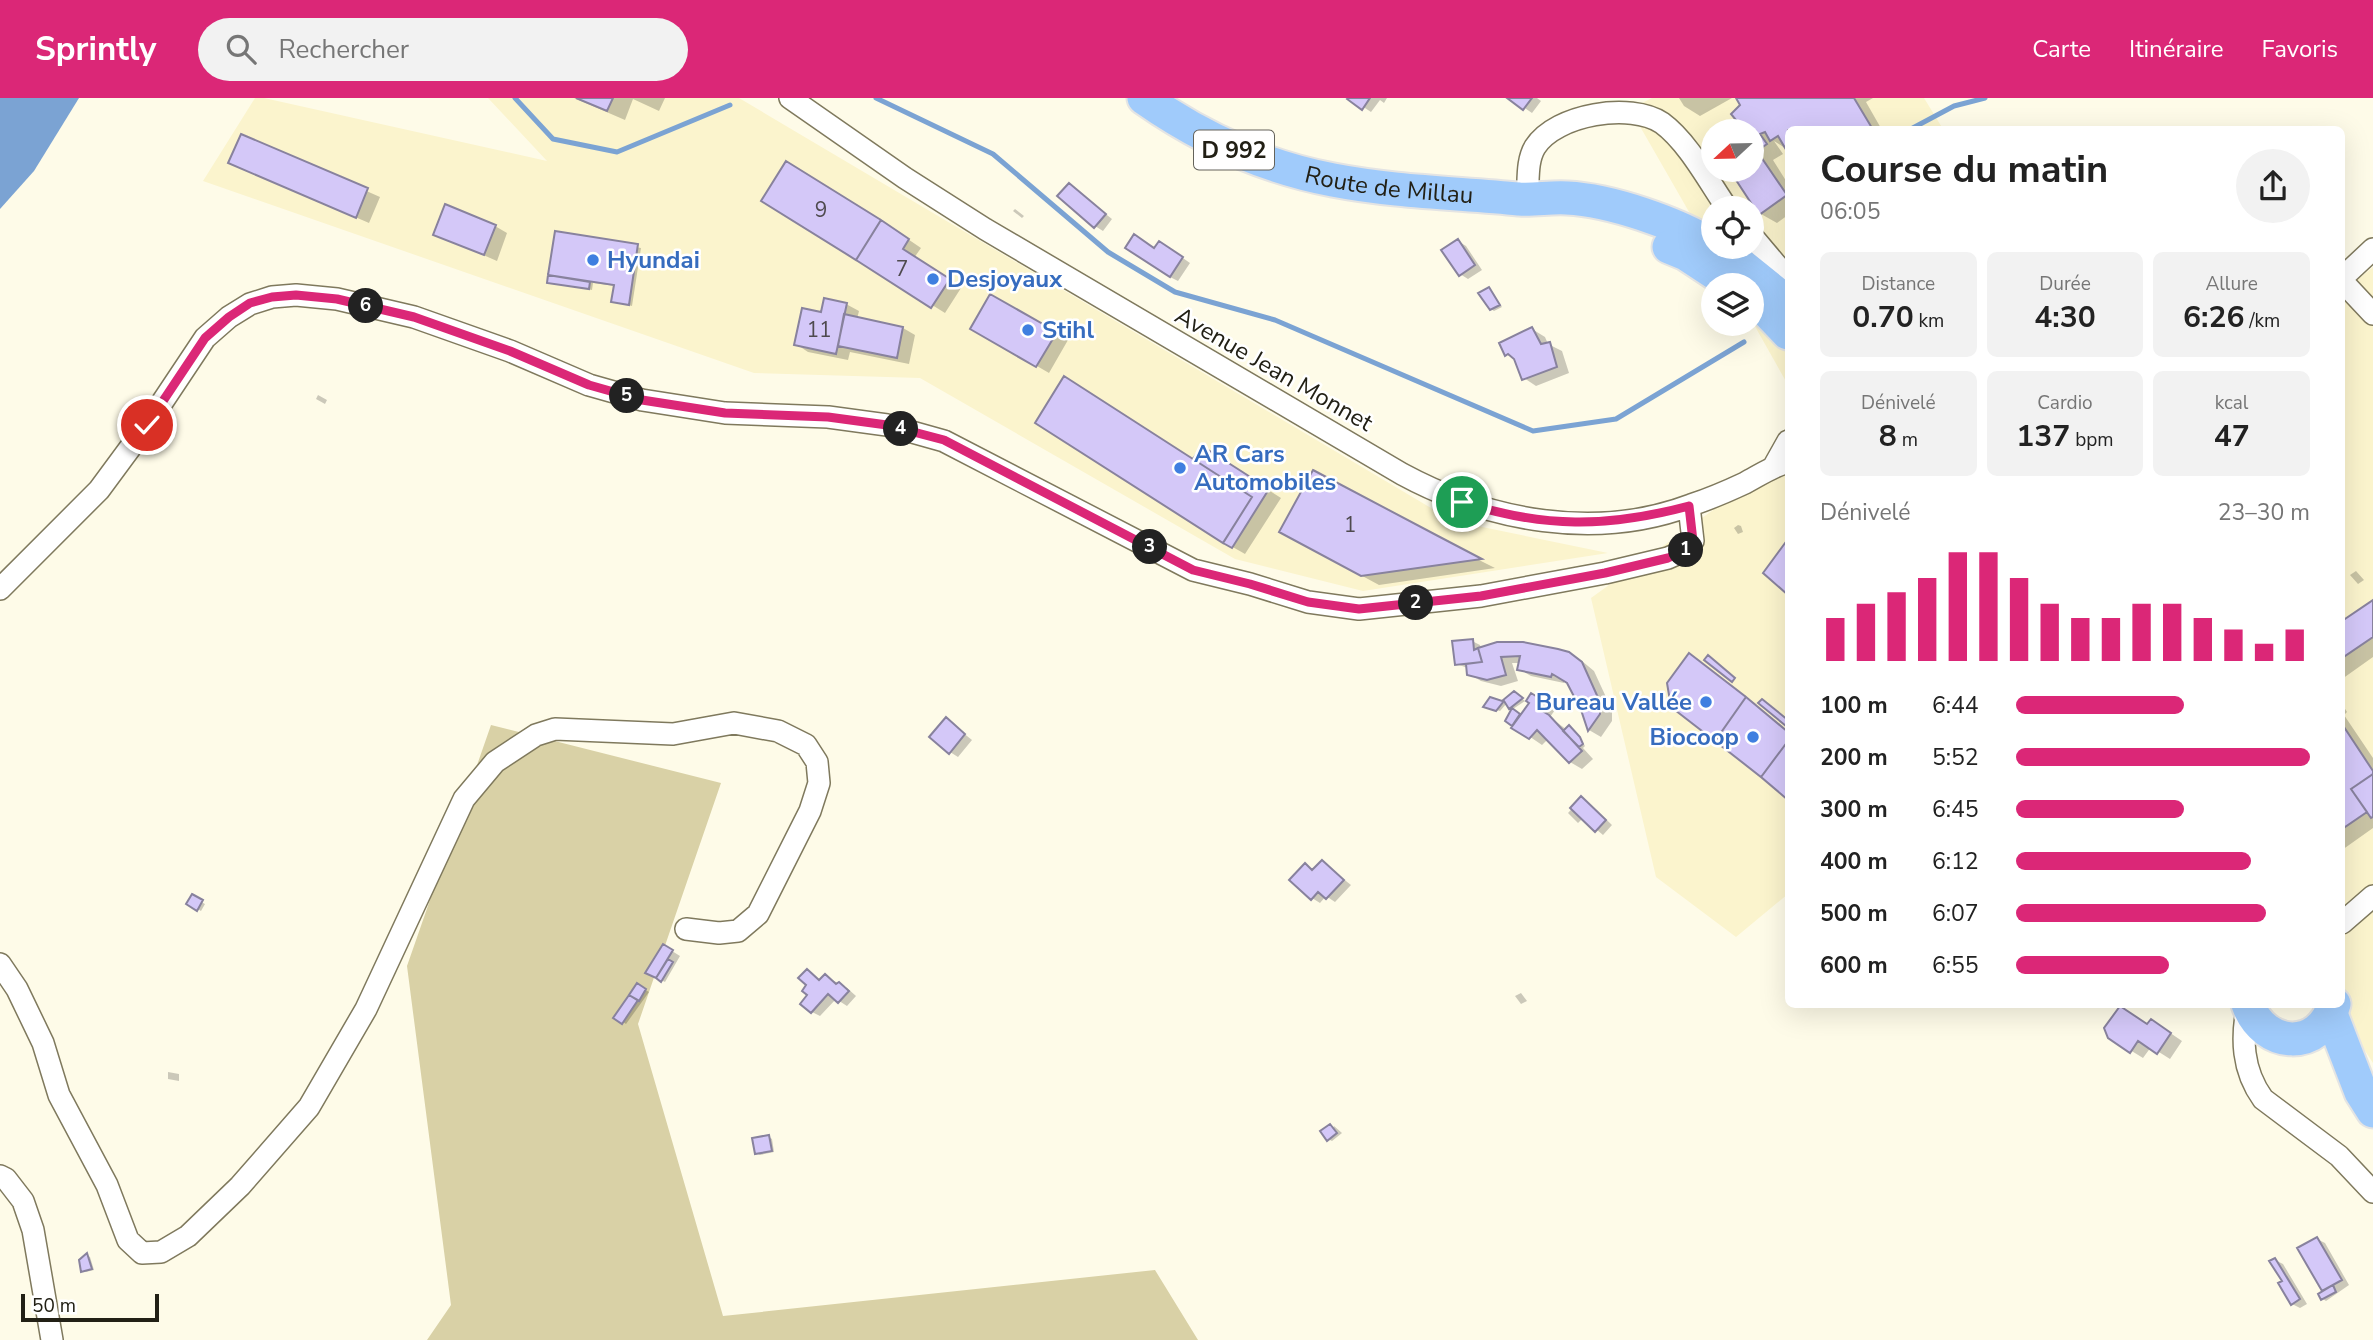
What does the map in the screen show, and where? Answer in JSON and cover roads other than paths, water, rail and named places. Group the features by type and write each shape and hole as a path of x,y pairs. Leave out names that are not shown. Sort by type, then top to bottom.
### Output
{"main road":[{"name":"Route de Millau","path":"1144,98 1229,148 1300,173 1391,188 1527,199 1568,198 1618,207 1701,238"},
{"name":"Route de Millau","path":"1527,199 1564,213 1591,218 1639,234 1686,254 1715,273"},
{"name":"Route de Millau","path":"1734,259 1785,301"},
{"path":"1764,308 1785,330"},
{"path":"2250,1008 2258,1023 2314,1049 2367,1102"},
{"path":"2287,1037 2318,1030 2333,1009"},
{"path":"2333,1009 2367,1102"}],"street":[{"name":"Avenue Jean Monnet","path":"790,98 905,178 985,229 1431,489 1494,512 1558,522 1593,523 1628,520 1689,506 1781,464"},
{"path":"1527,199 1530,162 1535,147 1546,135 1566,124 1592,115 1649,106 1679,139 1719,196"},
{"path":"1764,249 1785,272"},
{"path":"2345,277 2373,249"},
{"path":"2345,283 2373,314"},
{"path":"0,589 99,490 147,425 205,338 250,303 272,297 296,295 337,299 414,317 510,351 589,385 642,400 725,413 828,417 887,425 944,440 1193,570 1308,602 1359,609 1481,596 1655,561 1686,550 1693,541 1689,506"},
{"path":"0,964 17,989 43,1043 59,1095 107,1185 128,1240 142,1253 161,1252 188,1236 240,1186 309,1107 366,1009 464,799 495,762 536,735 555,729 673,734 734,723 778,731 806,746 817,762 819,783 810,811 758,914 738,931 719,933 685,929"},
{"path":"2345,920 2373,896"},
{"path":"2248,1008 2244,1055 2263,1099 2339,1156 2373,1192"},
{"path":"2249,1071 2256,1054 2287,1037"},
{"path":"0,1176 23,1201 33,1230 52,1340"}],"water":[{"path":"0,98 79,98 34,171 0,209"}],"waterway":[{"path":"515,98 553,139 617,152 730,105"},
{"path":"876,98 993,154 1108,252 1175,292 1275,320 1533,431 1616,419 1744,342"},
{"path":"1916,126 1954,106 1985,98"}],"place":[{"name":"Hyundai","path":"593,260"},
{"name":"Desjoyaux","path":"933,279"},
{"name":"Stihl","path":"1028,330"},
{"name":"AR Cars Automobiles","path":"1180,468"},
{"name":"Bureau Vallée","path":"1706,702"},
{"name":"Biocoop","path":"1753,737"}]}
